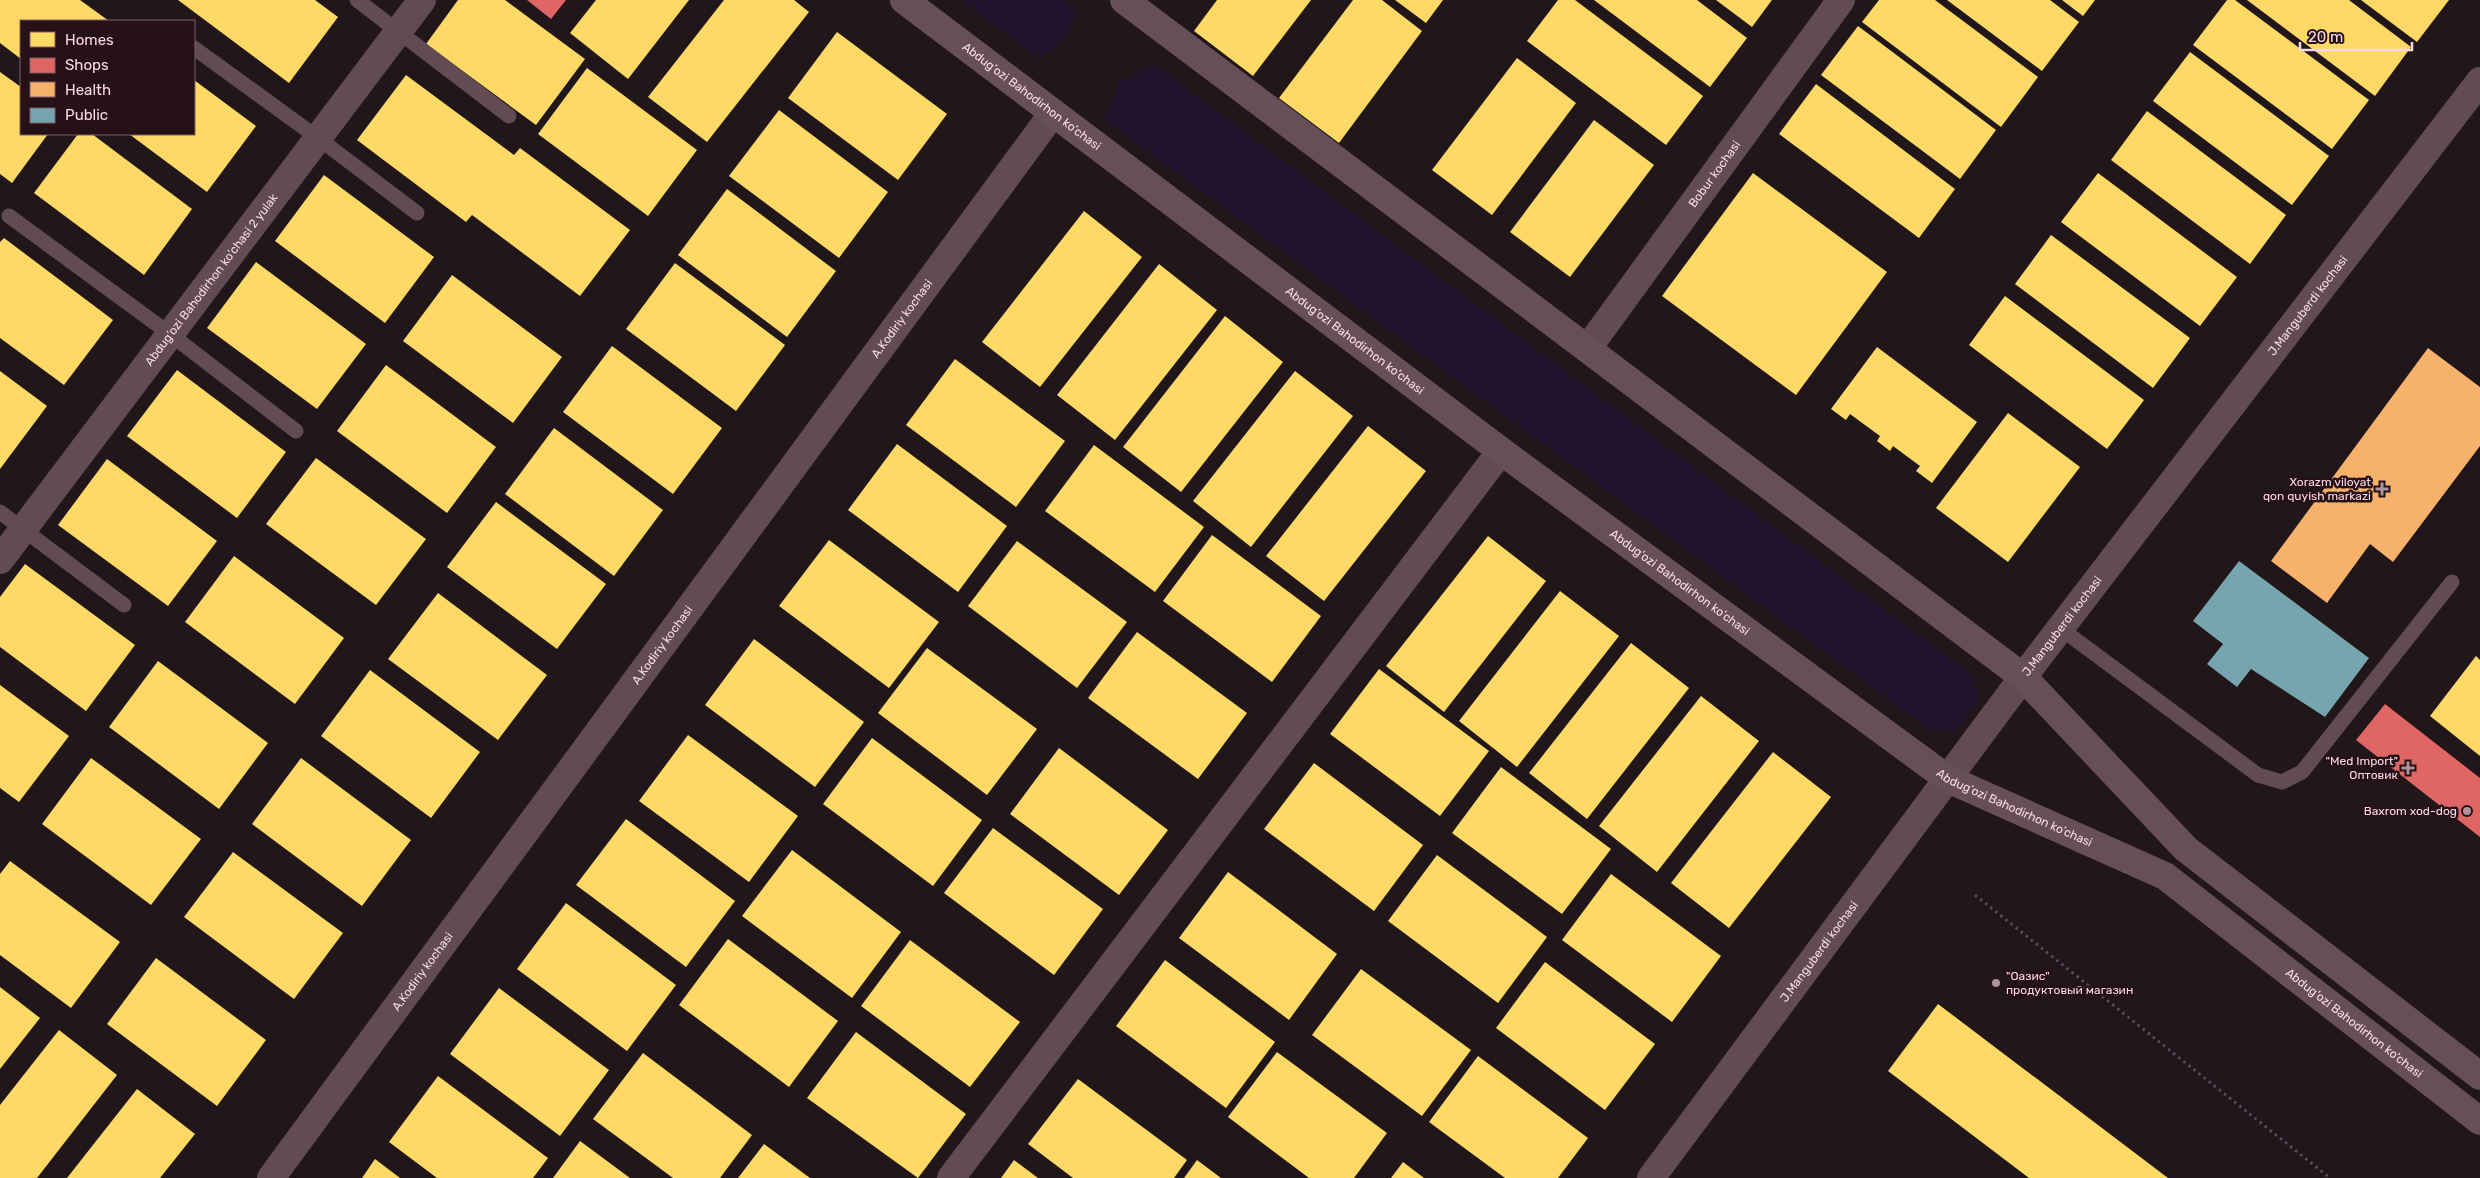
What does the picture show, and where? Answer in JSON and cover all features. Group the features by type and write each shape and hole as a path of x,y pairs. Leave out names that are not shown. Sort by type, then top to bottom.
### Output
{"main road":[{"name":"Abdug’ozi Bahodirhon ko’chasi","path":"904,0 1501,451 1948,779 2165,876 2480,1121"},
{"path":"1135,3 2023,677 2186,849 2480,1076"}],"street":[{"name":"Abdug’ozi Bahodirhon ko’chasi 2 yulak","path":"0,560 422,0"},
{"name":"Bobur kochasi","path":"1588,348 1840,0"},
{"name":"J.Manguberdi kochasi","path":"1651,1178 2023,677 2480,80"},
{"name":"A.Kodiriy kochasi","path":"271,1178 1053,113"},
{"path":"951,1178 1501,451"}],"lane":[{"path":"357,0 509,116"},
{"path":"195,49 417,213"},
{"path":"9,216 170,334 296,431"},
{"path":"0,512 124,605"},
{"path":"2060,628 2258,774 2282,782 2302,772 2452,582"}],"path":[{"path":"1975,895 2330,1178"}],"shaded area":[{"path":"961,0 1063,0 1078,11 1064,40 1039,58"},
{"path":"1155,65 1973,676 1979,696 1970,714 1954,731 1929,729 1105,120 1120,82"}],"building: Homes":[{"path":"0,0 80,0 108,20 20,20 20,58 0,43"},
{"path":"178,0 315,0 338,17 289,83"},
{"path":"458,0 505,0 585,59 536,125 426,44"},
{"path":"596,0 689,0 628,79 570,33"},
{"path":"724,0 794,0 809,12 707,142 648,97"},
{"path":"1217,0 1311,0 1253,76 1194,31"},
{"path":"1353,0 1382,0 1422,31 1339,143 1279,98"},
{"path":"1395,0 1443,0 1426,23"},
{"path":"1558,0 1575,0 1703,96 1666,145 1527,41"},
{"path":"1594,0 1697,0 1747,38 1710,87"},
{"path":"1716,0 1772,0 1752,27"},
{"path":"1879,0 1935,0 2038,77 2001,127 1862,22"},
{"path":"1947,0 2050,0 2079,22 2042,71"},
{"path":"2062,0 2095,0 2083,16"},
{"path":"2227,0 2235,0 2369,100 2332,149 2193,45"},
{"path":"2247,0 2349,0 2411,47 2375,96"},
{"path":"2361,0 2449,0 2417,42"},
{"path":"1858,26 1996,130 1960,179 1821,75"},
{"path":"837,32 947,114 898,180 788,98"},
{"path":"2190,52 2329,156 2292,205 2153,101"},
{"path":"1517,58 1576,103 1492,215 1432,170"},
{"path":"587,68 697,150 648,216 538,134"},
{"path":"0,72 20,86 20,135 47,135 12,183 0,174"},
{"path":"406,75 514,155 520,148 630,230 580,296 472,215 466,222 357,140"},
{"path":"195,81 256,126 207,192 130,135 195,135"},
{"path":"1816,84 1955,189 1919,238 1779,134"},
{"path":"779,110 888,192 839,258 729,176"},
{"path":"2147,111 2286,215 2250,264 2111,160"},
{"path":"1594,120 1654,165 1570,277 1510,232"},
{"path":"77,135 93,135 192,209 144,275 34,193"},
{"path":"1753,173 1887,272 1796,395 1662,296"},
{"path":"2098,173 2237,277 2200,326 2061,222"},
{"path":"324,175 434,257 385,323 275,241"},
{"path":"727,189 836,271 787,337 678,255"},
{"path":"1084,211 1142,257 1040,387 982,342"},
{"path":"2051,235 2190,338 2153,388 2015,284"},
{"path":"4,238 113,320 64,385 0,338 0,242"},
{"path":"256,262 366,344 317,409 207,328"},
{"path":"675,263 785,345 736,411 626,329"},
{"path":"1159,264 1217,310 1115,440 1057,395"},
{"path":"452,275 562,357 513,423 403,341"},
{"path":"2005,296 2144,400 2107,449 1969,345"},
{"path":"1225,316 1283,362 1181,492 1123,447"},
{"path":"612,346 722,428 673,494 563,412"},
{"path":"1877,347 1977,422 1932,483 1916,471 1920,466 1893,446 1890,451 1877,441 1880,436 1850,414 1846,420 1831,409"},
{"path":"955,359 1065,441 1016,507 906,425"},
{"path":"386,365 496,447 447,513 337,431"},
{"path":"177,370 286,452 237,518 127,436"},
{"path":"0,371 47,406 0,469"},
{"path":"1295,371 1353,416 1251,547 1193,501"},
{"path":"2008,413 2080,467 2008,562 1936,508"},
{"path":"1368,426 1426,471 1324,601 1266,556"},
{"path":"554,428 663,510 614,576 505,494"},
{"path":"897,444 1007,526 958,592 848,510"},
{"path":"1094,445 1204,527 1155,592 1045,511"},
{"path":"316,458 426,539 376,605 266,524"},
{"path":"107,459 217,541 168,606 58,525"},
{"path":"496,502 606,584 557,649 447,567"},
{"path":"1212,535 1321,616 1272,682 1163,601"},
{"path":"1488,536 1546,581 1444,712 1386,666"},
{"path":"829,540 939,622 889,688 779,606"},
{"path":"1017,541 1127,622 1077,688 968,606"},
{"path":"234,556 344,638 295,704 185,622"},
{"path":"25,564 135,645 86,711 0,647 0,597"},
{"path":"1560,591 1619,636 1517,767 1459,721"},
{"path":"438,593 547,675 498,740 388,659"},
{"path":"1137,632 1247,713 1198,779 1088,698"},
{"path":"754,639 864,722 815,787 705,705"},
{"path":"1631,643 1689,688 1587,819 1529,773"},
{"path":"927,648 1037,729 987,795 878,713"},
{"path":"2476,656 2480,660 2480,756 2430,716"},
{"path":"158,661 268,743 219,809 109,727"},
{"path":"1379,669 1489,751 1440,816 1330,734"},
{"path":"370,670 480,752 431,818 321,736"},
{"path":"0,685 69,736 19,802 0,788"},
{"path":"1701,696 1759,741 1657,872 1599,826"},
{"path":"688,735 798,816 749,882 639,801"},
{"path":"872,738 982,820 933,886 823,804"},
{"path":"1059,748 1168,830 1119,895 1010,814"},
{"path":"1773,752 1831,797 1729,928 1671,883"},
{"path":"91,758 201,839 151,905 42,824"},
{"path":"301,758 411,840 362,906 252,824"},
{"path":"1314,763 1423,845 1374,911 1264,829"},
{"path":"1501,767 1611,849 1562,914 1452,833"},
{"path":"626,819 735,901 686,967 576,885"},
{"path":"993,828 1103,909 1054,975 944,893"},
{"path":"792,850 901,932 852,998 742,916"},
{"path":"233,852 343,933 294,999 184,917"},
{"path":"1437,855 1547,937 1498,1003 1388,921"},
{"path":"10,861 120,942 71,1008 0,955 0,874"},
{"path":"1228,872 1337,954 1289,1020 1179,938"},
{"path":"1611,874 1721,956 1672,1022 1562,940"},
{"path":"566,903 676,985 627,1051 517,969"},
{"path":"728,939 838,1021 789,1087 679,1005"},
{"path":"910,940 1020,1022 970,1087 861,1006"},
{"path":"156,958 266,1040 217,1106 107,1024"},
{"path":"1165,960 1275,1042 1226,1108 1116,1026"},
{"path":"1545,962 1655,1044 1605,1110 1496,1028"},
{"path":"1361,969 1471,1050 1422,1116 1312,1035"},
{"path":"0,987 40,1018 0,1069"},
{"path":"499,988 609,1070 560,1136 450,1054"},
{"path":"1938,1004 2168,1178 2029,1178 1888,1071"},
{"path":"59,1030 117,1075 37,1178 0,1178 0,1105"},
{"path":"856,1032 966,1114 918,1178 807,1098"},
{"path":"1277,1052 1387,1133 1354,1178 1309,1178 1228,1117"},
{"path":"643,1053 752,1135 720,1178 673,1178 593,1119"},
{"path":"1478,1056 1588,1138 1558,1178 1505,1178 1429,1122"},
{"path":"438,1076 548,1158 533,1178 437,1178 389,1142"},
{"path":"1078,1079 1187,1160 1174,1178 1073,1178 1028,1144"},
{"path":"137,1089 195,1134 160,1178 67,1178"},
{"path":"580,1141 630,1178 553,1178"},
{"path":"764,1144 810,1178 738,1178"},
{"path":"375,1159 400,1178 362,1178"},
{"path":"1014,1160 1038,1178 1001,1178"},
{"path":"1197,1160 1221,1178 1184,1178"},
{"path":"1403,1162 1424,1178 1391,1178"}],"building: Shops":[{"path":"527,0 566,0 551,19"},
{"path":"2385,704 2480,778 2480,837 2356,740"}],"building: Health":[{"path":"2428,348 2480,387 2480,446 2393,562 2370,544 2327,603 2271,561"}],"building: Public":[{"path":"2239,561 2369,658 2325,717 2251,669 2237,687 2207,664 2223,644 2193,621"}],"place":[{"name":"Xorazm viloyat qon quyish markazi","path":"2382,489"},
{"name":"\"Med Import\" Оптовик","path":"2408,768"},
{"name":"Baxrom xod-dog","path":"2467,811"},
{"name":"\"Оазис\" продуктовый магазин","path":"1996,983"}]}
